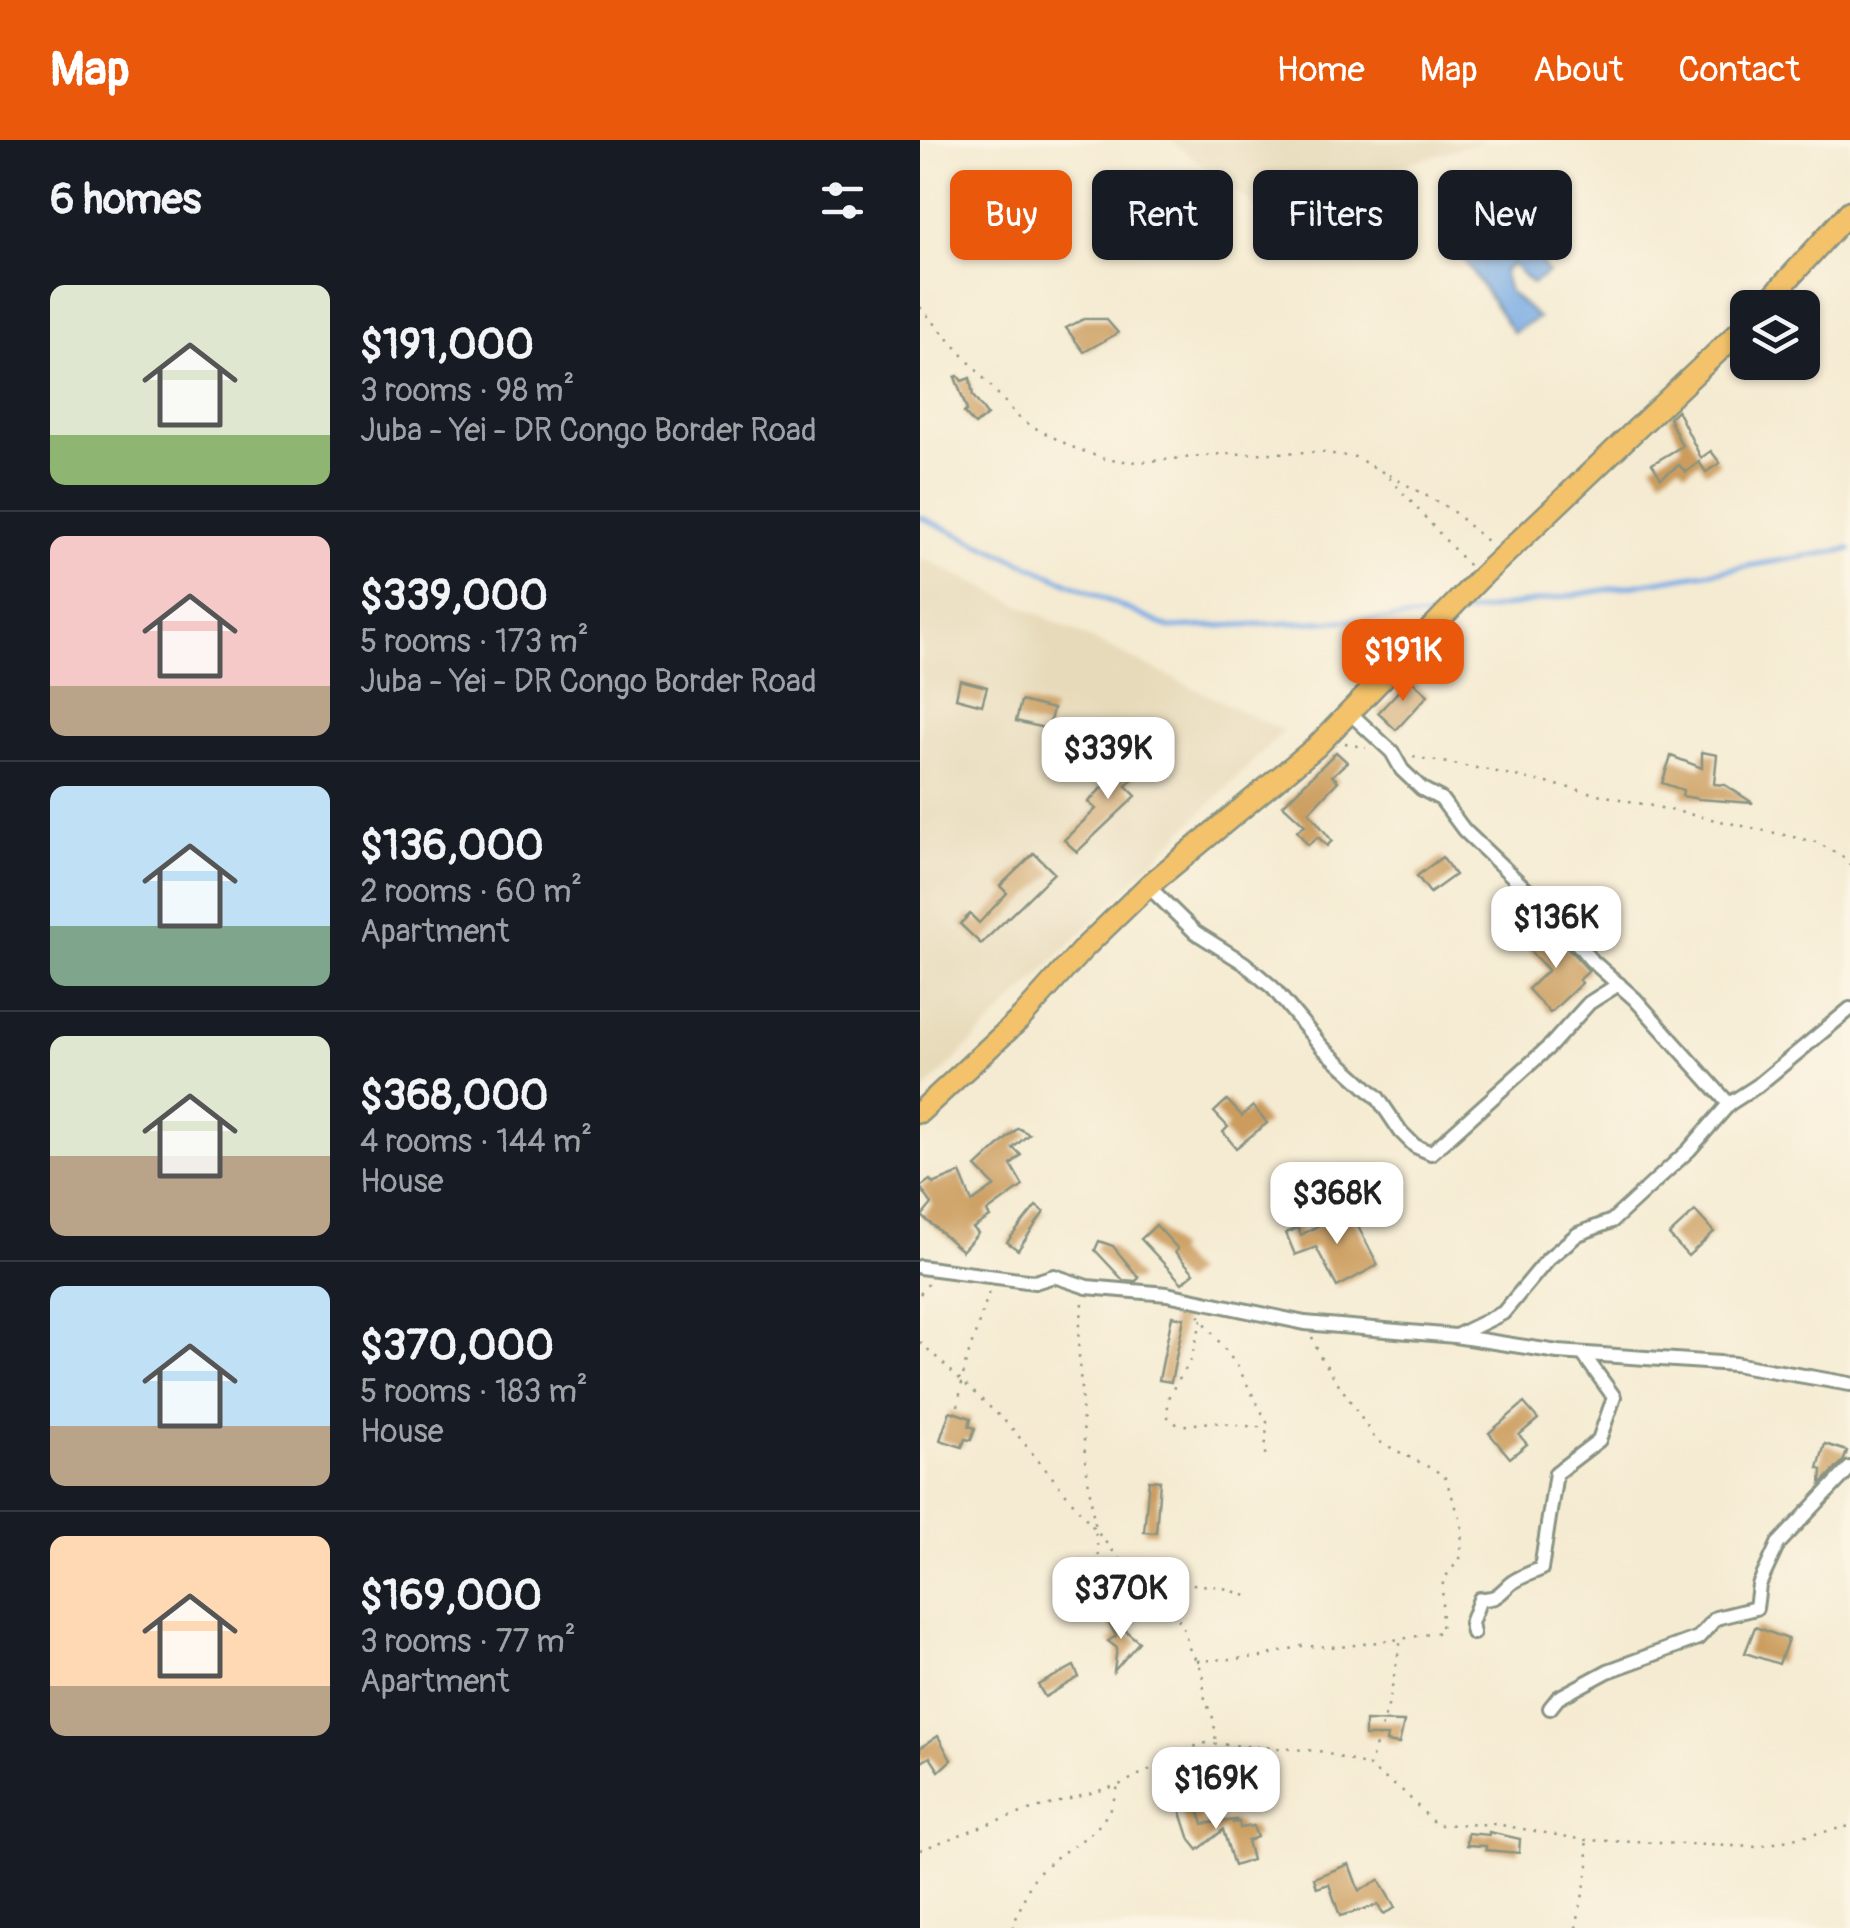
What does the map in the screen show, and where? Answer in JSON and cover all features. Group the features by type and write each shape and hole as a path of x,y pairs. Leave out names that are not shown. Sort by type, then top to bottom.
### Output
{"main road":[{"path":"1778,290 1850,211"},
{"path":"920,1112 1021,1018 1083,948 1148,886 1316,746 1487,571 1730,340"}],"street":[{"path":"1350,713 1392,752 1402,770 1440,799 1464,830 1552,914 1590,959 1620,984 1729,1104"},
{"path":"1148,886 1195,932 1244,963 1273,988 1323,1048 1378,1098 1401,1132 1415,1146 1431,1153 1551,1045 1589,1003 1620,984"},
{"path":"1455,1336 1503,1313 1548,1259 1578,1234 1612,1221 1688,1150 1729,1104 1758,1086 1850,1009"},
{"path":"920,1267 1035,1282 1054,1276 1087,1287 1186,1298 1305,1323 1455,1336 1583,1354 1734,1364 1850,1384"},
{"path":"1473,1634 1470,1623 1480,1599 1503,1594 1509,1584 1540,1569 1556,1473 1598,1440 1614,1397 1583,1354"},
{"path":"1550,1708 1558,1698 1608,1672 1698,1638 1716,1618 1756,1608 1759,1585 1778,1544 1850,1468"}],"path":[{"path":"920,307 1022,421 1072,447 1107,460 1141,462 1223,454 1318,452 1355,457 1450,508 1476,530 1490,544 1487,571"},
{"path":"1386,474 1487,571"},
{"path":"1316,746 1349,742 1816,842 1850,865"},
{"path":"958,1406 965,1365 996,1276"},
{"path":"1087,1287 1078,1338 1085,1457 1102,1579"},
{"path":"1186,1298 1238,1367 1266,1422 1265,1456"},
{"path":"1202,1319 1190,1362 1169,1395 1168,1416 1180,1426 1211,1422 1266,1428"},
{"path":"1197,1661 1261,1657 1301,1646 1340,1647 1440,1632 1443,1580 1461,1558 1462,1523 1444,1475 1376,1440 1320,1356 1305,1323"},
{"path":"920,1342 1010,1426 1134,1578 1140,1600 1181,1621 1189,1648 1202,1670 1216,1744"},
{"path":"1134,1578 1221,1587 1247,1596"},
{"path":"1369,1766 1390,1704 1401,1639"},
{"path":"920,1850 1001,1819 1119,1785 1202,1743 1320,1751 1369,1766 1404,1792 1436,1824 1495,1824 1585,1840 1757,1848 1850,1826"},
{"path":"1012,1928 1037,1874 1101,1827 1112,1809 1119,1785"},
{"path":"1576,1928 1589,1864 1585,1840"}],"shaded area":[{"path":"1171,140 1485,140 1386,170 1253,170 1253,205 1233,189 1233,170 1209,170"},
{"path":"920,557 1283,731 920,1095"}],"water":[{"path":"1464,260 1539,260 1548,273 1532,284 1512,264 1503,272 1509,292 1538,318 1513,332"}],"building":[{"path":"1084,319 1106,319 1118,333 1084,352 1066,328"},
{"path":"955,377 962,381 970,378 973,396 987,415 975,425 964,413 967,410"},
{"path":"1677,410 1701,458 1711,451 1720,463 1706,472 1699,462 1686,472 1679,465 1661,478 1652,464 1682,446 1669,418"},
{"path":"1410,679 1428,695 1396,730 1378,713"},
{"path":"960,680 987,687 982,705 956,698"},
{"path":"1021,701 1053,709 1048,729 1016,721"},
{"path":"1139,750 1150,761 1126,786 1136,796 1077,852 1064,840 1096,809 1088,802"},
{"path":"1336,752 1347,762 1332,776 1338,781 1309,812 1332,841 1327,846 1318,837 1308,845 1297,831 1305,825 1283,805"},
{"path":"1702,752 1717,755 1714,784 1725,785 1753,803 1682,796 1683,790 1662,783 1671,756 1702,768"},
{"path":"1034,853 1054,873 981,944 960,924 970,914 979,923 1007,893 1000,886"},
{"path":"1442,857 1455,875 1430,893 1417,876"},
{"path":"1550,929 1589,971 1579,980 1582,983 1550,1013 1528,989 1548,970 1528,949"},
{"path":"1227,1100 1242,1116 1253,1106 1267,1123 1236,1148 1223,1132 1228,1127 1214,1112"},
{"path":"1018,1128 1029,1134 1013,1148 1021,1155 1011,1165 1023,1186 987,1212 990,1217 973,1228 978,1233 962,1251 922,1216 932,1204 920,1187 930,1180 933,1184 960,1173 972,1202 995,1186 976,1167"},
{"path":"1036,1206 1044,1212 1018,1250 1007,1242"},
{"path":"1349,1209 1378,1265 1337,1287 1316,1247 1295,1255 1286,1233 1298,1228 1301,1235"},
{"path":"1695,1211 1714,1232 1688,1256 1669,1235"},
{"path":"1156,1225 1194,1273 1182,1283 1141,1239"},
{"path":"1099,1241 1113,1246 1139,1278 1136,1281 1123,1280 1095,1250"},
{"path":"1172,1316 1184,1318 1171,1382 1159,1380"},
{"path":"1524,1403 1538,1419 1519,1435 1527,1444 1510,1458 1489,1433"},
{"path":"950,1411 971,1418 969,1426 975,1428 971,1440 965,1439 962,1447 940,1440"},
{"path":"1825,1444 1847,1451 1844,1460 1821,1484 1822,1470 1818,1468"},
{"path":"1149,1480 1160,1481 1156,1533 1144,1532"},
{"path":"1103,1612 1139,1642 1114,1671 1117,1648 1108,1641 1116,1636"},
{"path":"1755,1627 1788,1639 1779,1664 1745,1653"},
{"path":"1074,1666 1079,1677 1045,1697 1038,1685"},
{"path":"1365,1721 1404,1722 1399,1744 1386,1742 1387,1736 1365,1736"},
{"path":"938,1736 951,1760 939,1771 930,1757 920,1763 920,1748"},
{"path":"1194,1795 1203,1824 1237,1820 1232,1823 1239,1822 1240,1828 1253,1826 1257,1837 1247,1841 1252,1860 1234,1866 1223,1830 1198,1850 1190,1840 1177,1800"},
{"path":"1489,1832 1520,1839 1519,1853 1467,1845 1468,1833"},
{"path":"1349,1864 1359,1891 1379,1880 1395,1908 1383,1914 1378,1905 1340,1916 1329,1884 1317,1888 1314,1878"}],"waterway":[{"path":"920,517 1170,628 1433,617"},
{"path":"1454,615 1850,549"}]}
